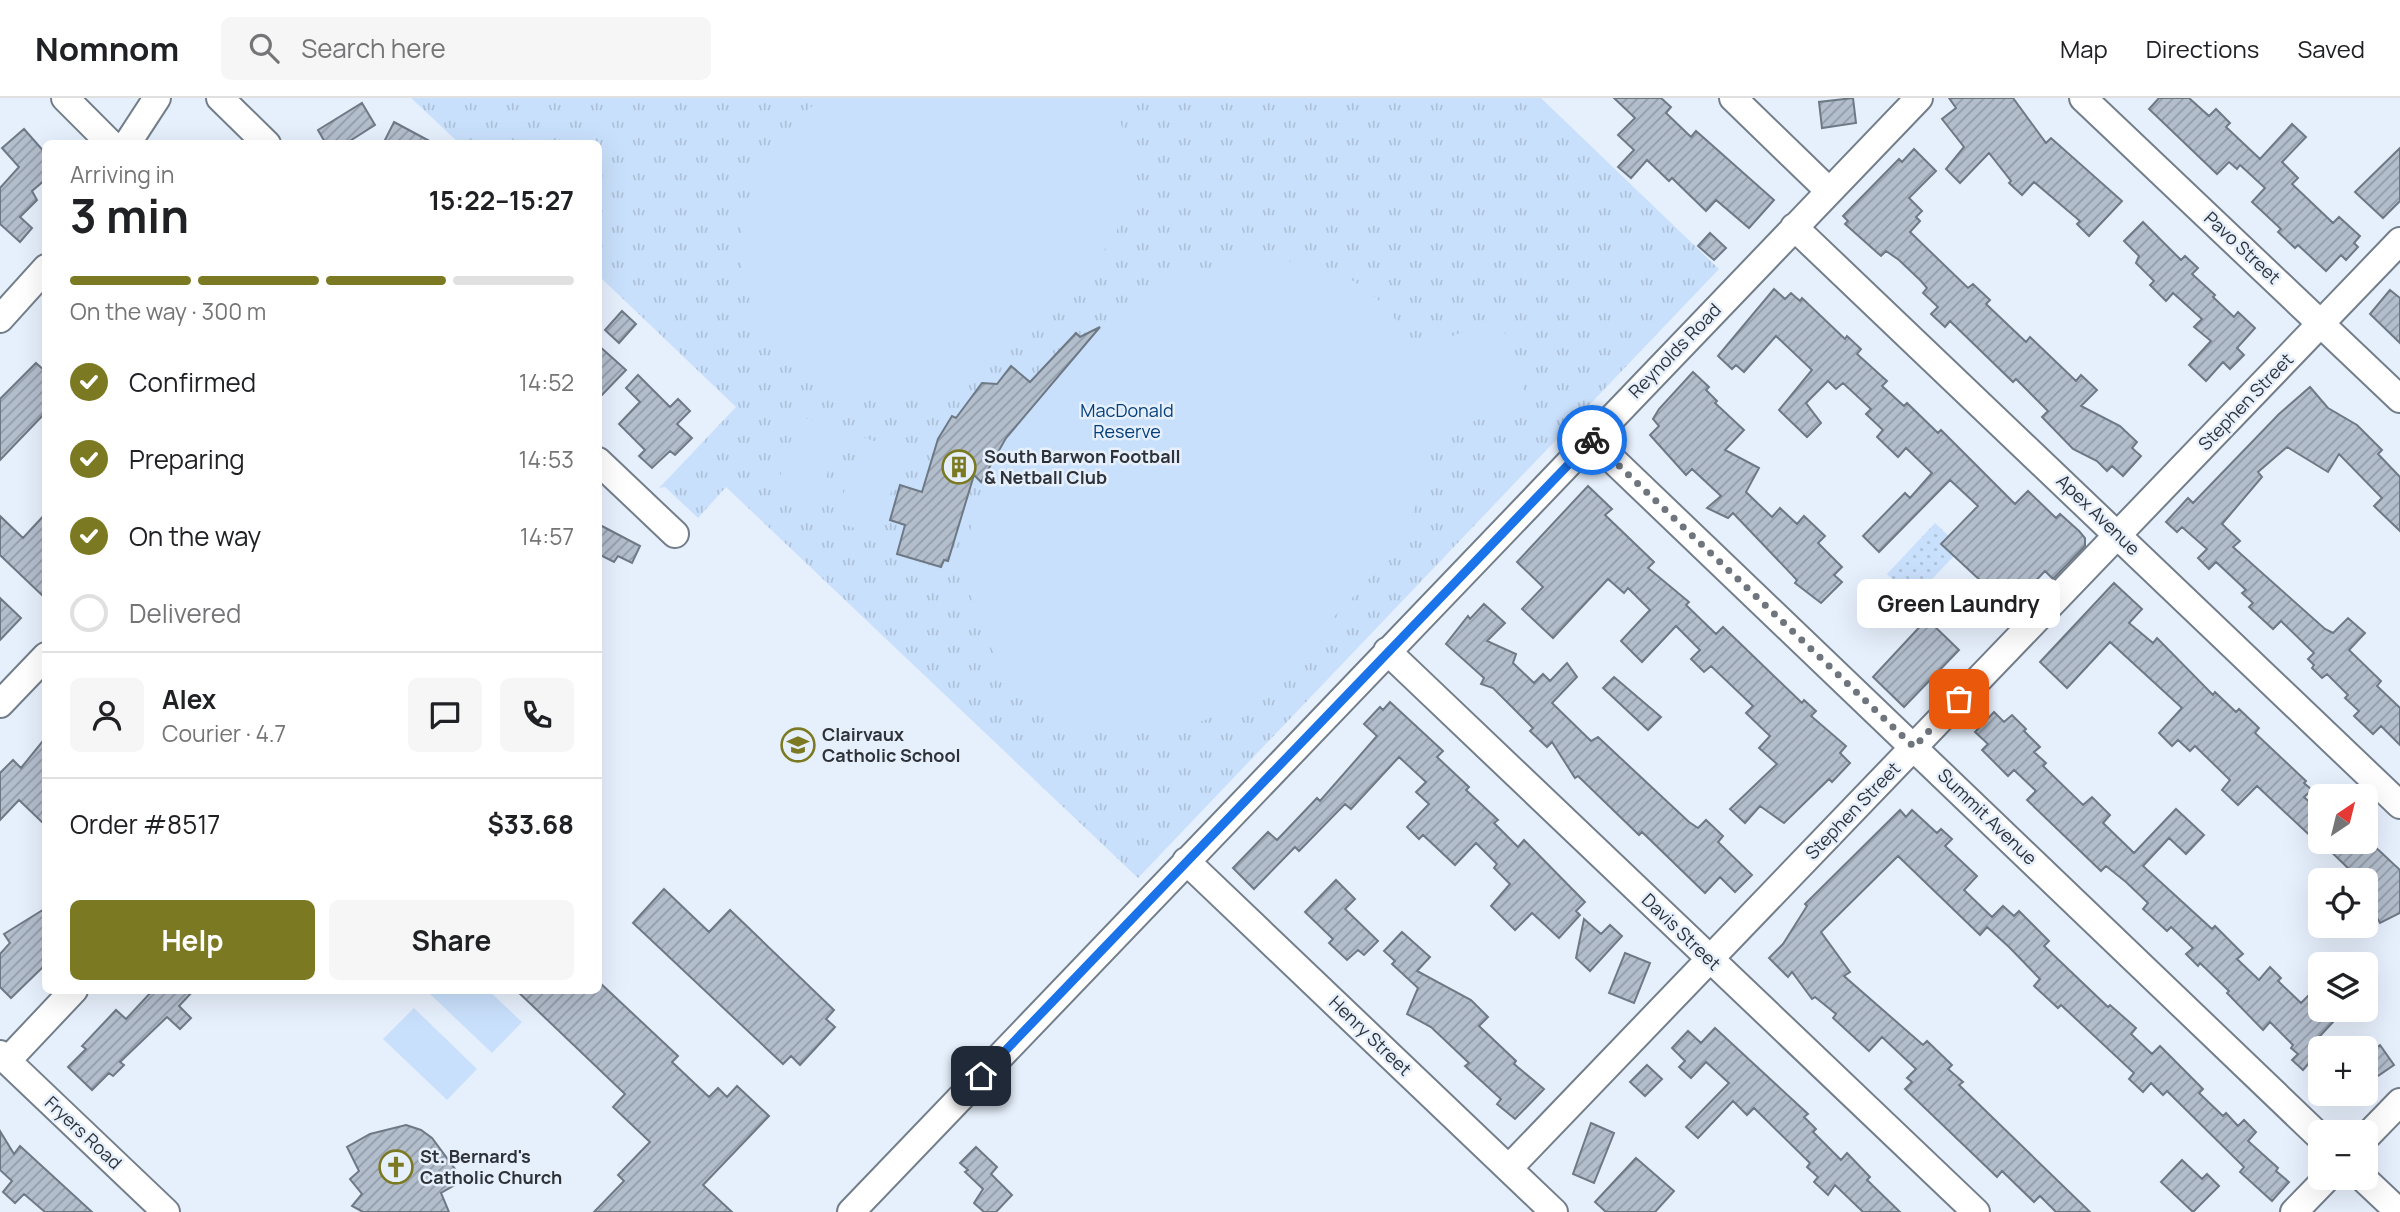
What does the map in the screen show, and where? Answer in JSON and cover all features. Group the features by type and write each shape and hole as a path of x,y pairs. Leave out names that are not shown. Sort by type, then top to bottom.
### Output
{"street":[{"path":"65,98 107,140"},
{"path":"130,140 157,98"},
{"path":"220,98 263,140"},
{"path":"1733,98 1829,191"},
{"name":"Reynolds Road","path":"851,1212 1919,98"},
{"name":"Pavo Street","path":"2084,98 2400,399"},
{"name":"Apex Avenue","path":"1794,227 2119,534 2400,805"},
{"name":"Stephen Street","path":"1509,1168 2400,241"},
{"path":"0,319 42,272"},
{"name":"Summit Avenue","path":"1591,439 2308,1125"},
{"path":"602,465 676,534"},
{"name":"Davis Street","path":"1387,651 1976,1212"},
{"path":"0,704 42,660"},
{"name":"Henry Street","path":"1186,861 1554,1212"},
{"path":"4,1057 70,994"},
{"name":"Fryers Road","path":"4,1057 166,1212"},
{"path":"2378,1125 2400,1102"},
{"path":"2294,1212 2315,1190"},
{"path":"2376,1190 2399,1212"}],"green space":[{"name":"MacDonald Reserve","path":"411,98 1541,98 1719,269 1138,878 726,487 698,518 665,487 659,488 736,407 602,279 602,140 456,140"},
{"path":"821,98 1109,98 1129,149 1130,195 1124,216 1099,258 1054,308 1011,351 979,374 949,390 919,397 872,397 843,390 810,374 783,352 763,327 749,298 742,267 742,233 749,199 762,165 781,137"},
{"path":"1245,260 1301,263 1346,277 1383,304 1416,349 1500,319 1528,401 1432,437 1428,469 1418,499 1388,554 1325,626 1245,698 1205,720 1168,729 1099,729 1058,719 1034,704 1013,682 991,648 974,608 968,580 967,552 984,487 1022,420 1055,378 1089,342 1151,295 1197,272"},
{"path":"798,416 841,429 815,514 773,501"},
{"path":"861,437 904,450 878,535 835,522"},
{"path":"1935,523 1949,536 1942,544 1954,556 1913,599 1887,574"},
{"path":"430,994 492,994 522,1022 492,1053"},
{"path":"414,1008 477,1069 447,1100 383,1039"}],"building":[{"path":"1614,98 1661,98 1671,107 1666,113 1691,137 1696,131 1774,200 1749,228 1716,200 1706,211 1672,178 1669,181 1647,160 1631,178 1618,167 1634,150 1618,135 1635,118"},
{"path":"1853,98 1856,123 1822,128 1819,102"},
{"path":"1949,98 2013,98 2046,143 2051,138 2122,201 2089,236 2077,224 2080,221 2034,182 2022,195 2009,183 2011,181 1989,153 1960,183 1946,169 1964,147 1942,119 1956,108"},
{"path":"2159,98 2189,98 2209,116 2216,109 2230,123 2226,127 2260,159 2292,124 2306,137 2282,162 2298,178 2292,184 2333,223 2339,217 2360,236 2354,243 2358,247 2346,260 2341,255 2326,271 2298,245 2295,248 2278,232 2281,229 2252,202 2265,188 2240,165 2237,169 2229,162 2217,174 2149,109"},
{"path":"362,103 375,125 351,140 324,140 318,130"},
{"path":"394,122 428,140 385,140"},
{"path":"24,129 42,149 42,182 32,191 37,200 20,217 32,228 20,242 0,224 0,188 19,167 2,148"},
{"path":"2400,148 2400,201 2383,218 2355,192"},
{"path":"1914,149 1936,171 1909,198 1922,211 1916,217 1920,221 1910,232 1968,288 1973,284 1990,300 1986,304 2026,342 2030,337 2076,381 2081,375 2097,390 2081,406 2120,426 2137,442 2132,448 2141,456 2123,476 2112,466 2107,471 2097,461 2073,449 2042,417 2048,411 2016,379 2013,382 1950,321 1945,327 1931,314 1938,307 1923,293 1927,288 1921,281 1886,251 1881,256 1845,224 1848,221 1843,216 1899,159 1902,162"},
{"path":"2143,222 2181,260 2185,256 2198,268 2192,274 2234,317 2238,312 2255,328 2237,348 2244,355 2230,369 2223,362 2206,381 2189,365 2211,341 2194,327 2202,319 2173,293 2166,301 2150,285 2154,281 2136,263 2139,256 2124,241"},
{"path":"1710,233 1726,248 1714,260 1698,246"},
{"path":"1774,289 1785,299 1791,293 1800,301 1802,298 1845,339 1847,336 1861,349 1857,354 1887,381 1882,386 1904,406 1907,403 1938,433 1941,430 2015,504 2028,491 2056,518 2060,514 2079,531 2085,538 2085,546 2053,579 2045,571 2010,608 1941,544 1978,506 1950,480 1879,552 1863,536 1905,493 1910,498 1932,473 1906,448 1898,457 1877,437 1883,430 1866,414 1871,409 1843,383 1836,389 1828,381 1806,403 1821,423 1807,437 1779,410 1812,370 1776,336 1744,372 1736,365 1732,369 1718,356"},
{"path":"2390,290 2400,298 2400,343 2370,314"},
{"path":"622,311 636,324 619,343 605,330"},
{"name":"South Barwon Football & Netball Club","path":"1100,327 1006,438 981,482 974,475 948,561 944,560 941,567 897,554 905,525 890,520 900,485 922,492 938,439 952,416 956,418 982,383 997,384 1011,366 1030,382 1076,333 1080,337"},
{"path":"602,349 626,370 602,395"},
{"path":"36,363 42,368 42,416 0,460 0,399"},
{"path":"1693,372 1709,387 1706,390 1717,401 1715,403 1744,430 1725,450 1759,468 1746,492 1772,517 1780,508 1797,524 1804,516 1825,536 1818,543 1842,567 1834,575 1842,582 1821,603 1795,583 1797,580 1733,513 1728,518 1707,508 1721,496 1692,469 1686,475 1650,435 1659,426 1653,419 1659,409"},
{"path":"638,375 670,407 678,399 690,411 677,424 692,438 675,455 670,451 652,468 639,456 645,450 619,424 640,402 626,388"},
{"path":"2310,387 2328,408 2357,425 2382,450 2378,454 2400,477 2400,531 2374,506 2382,498 2339,454 2328,472 2287,447 2258,472 2262,477 2222,524 2240,541 2233,547 2325,629 2333,633 2348,618 2365,633 2349,650 2381,681 2377,686 2400,708 2400,745 2381,726 2373,734 2354,716 2359,711 2345,698 2348,695 2327,674 2322,678 2312,668 2314,665 2308,659 2314,653 2281,621 2273,629 2249,607 2253,603 2242,593 2246,590 2216,562 2209,569 2198,558 2207,549 2182,527 2177,532 2166,522 2188,498 2193,503 2279,414"},
{"path":"1588,486 1612,509 1605,515 1654,562 1648,568 1689,602 1686,605 1716,634 1723,627 1802,703 1804,700 1816,711 1811,716 1846,746 1840,753 1850,763 1832,782 1829,779 1784,823 1760,806 1745,823 1730,809 1777,764 1759,748 1770,736 1746,713 1753,706 1711,666 1704,672 1691,659 1700,650 1676,626 1642,662 1621,641 1650,610 1628,588 1624,593 1608,579 1553,638 1522,609 1543,587 1517,562"},
{"path":"0,516 23,538 42,517 42,595 0,555"},
{"path":"602,526 640,546 632,563 618,556 614,562 602,556"},
{"path":"2114,583 2142,609 2129,623 2153,643 2157,638 2213,695 2215,692 2236,712 2239,709 2259,728 2255,733 2306,781 2304,783 2308,786 2308,794 2304,797 2308,801 2308,834 2257,786 2238,805 2222,790 2230,780 2195,746 2190,751 2178,740 2172,746 2159,733 2182,708 2110,642 2067,688 2040,662"},
{"path":"0,598 21,618 0,640"},
{"path":"1484,604 1505,623 1487,641 1516,654 1513,663 1534,683 1543,674 1550,681 1567,663 1577,677 1552,703 1591,741 1598,737 1689,822 1698,828 1706,820 1723,836 1718,842 1752,875 1735,892 1720,877 1705,893 1642,832 1639,835 1578,776 1575,778 1552,742 1547,747 1530,731 1533,728 1493,688 1481,684 1484,678 1446,644 1468,616 1470,619"},
{"path":"1927,619 1959,650 1904,707 1873,677"},
{"path":"1614,677 1661,717 1648,730 1603,688"},
{"path":"1390,702 1443,751 1437,757 1469,787 1466,790 1498,820 1494,823 1518,847 1524,840 1585,902 1576,911 1580,915 1559,938 1532,913 1515,930 1491,906 1510,884 1494,868 1497,864 1476,843 1455,865 1423,835 1419,839 1407,827 1429,804 1416,792 1426,782 1399,757 1351,809 1345,804 1299,851 1295,847 1254,889 1233,868 1268,832 1277,840 1317,798 1320,801 1377,736 1364,724 1380,707 1383,710"},
{"path":"1994,712 2004,722 2012,715 2040,747 2034,752 2046,763 2043,766 2083,805 2092,797 2110,815 2103,823 2134,853 2176,809 2204,835 2186,854 2169,838 2143,866 2212,929 2215,926 2243,954 2237,959 2259,980 2270,967 2281,978 2278,981 2301,1003 2308,996 2308,1022 2333,1022 2320,1036 2308,1036 2308,1064 2303,1070 2292,1060 2298,1054 2291,1048 2293,1045 2270,1022 2263,1030 2227,993 2229,991 2200,963 2198,966 2186,954 2193,948 2171,927 2167,931 2143,909 2148,903 2106,866 2101,871 2027,800 2036,791 2014,770 2008,776 1982,750 1988,744 1975,732"},
{"path":"42,742 42,822 19,800 0,820 0,773 13,760 21,768"},
{"path":"1900,810 1906,817 1912,810 1937,833 1941,829 1952,839 1945,846 1977,876 1964,890 1992,917 2003,906 2014,916 2019,911 2049,941 2044,946 2108,1007 2110,1005 2136,1028 2131,1034 2152,1054 2160,1046 2203,1089 2199,1093 2223,1116 2226,1113 2238,1126 2244,1120 2256,1132 2248,1141 2278,1168 2276,1171 2289,1182 2272,1201 2240,1172 2244,1167 2167,1091 2163,1095 2151,1083 2143,1092 2129,1079 2134,1073 2061,1005 2058,1008 2034,986 2040,979 2009,947 1987,927 1980,935 1898,856 1821,932 1850,972 1844,976 1923,1045 1927,1041 1952,1065 1948,1069 1963,1082 1959,1085 2090,1212 2056,1212 2040,1196 2034,1202 2002,1171 1997,1177 1905,1089 1912,1082 1907,1078 1916,1069 1882,1037 1869,1051 1833,1018 1836,1014 1815,997 1812,999 1792,972 1788,977 1769,958 1783,944 1807,906 1805,904"},
{"path":"2378,849 2400,870 2400,913 2380,923 2378,868 2348,868 2333,854 2378,854"},
{"path":"1336,880 1355,899 1345,909 1378,941 1364,955 1358,950 1347,960 1329,943 1333,939 1305,912"},
{"path":"664,889 709,932 730,910 834,1010 826,1019 835,1027 800,1065 791,1056 783,1064 633,923"},
{"path":"42,910 42,968 11,998 0,987 0,954 10,943 4,934"},
{"path":"1584,919 1601,934 1610,925 1622,936 1590,971 1576,958"},
{"path":"1402,932 1430,957 1417,971 1471,1000 1488,1017 1479,1026 1516,1061 1514,1064 1544,1089 1515,1119 1497,1104 1501,1099 1465,1066 1469,1063 1431,1027 1407,1014 1418,988 1392,964 1395,961 1384,951"},
{"path":"1625,953 1650,963 1634,1003 1609,993"},
{"path":"602,985 678,1056 672,1062 709,1097 718,1088 727,1097 737,1086 769,1116 703,1185 732,1212 594,1212 624,1181 618,1175 650,1142 613,1107 625,1094 520,994 602,994"},
{"path":"149,994 190,994 179,1006 191,1018 180,1029 167,1017 120,1062 124,1065 113,1076 109,1073 92,1090 68,1067 86,1049 82,1046 116,1010 126,1019"},
{"path":"1715,1028 1808,1114 1804,1117 1816,1129 1813,1132 1841,1160 1847,1153 1870,1177 1867,1180 1900,1212 1863,1212 1835,1185 1828,1195 1814,1182 1818,1177 1807,1167 1810,1163 1754,1108 1747,1115 1733,1101 1698,1138 1686,1127 1729,1083 1706,1062 1691,1078 1679,1067 1685,1061 1672,1048 1688,1031 1701,1043"},
{"path":"2380,1045 2394,1065 2378,1076"},
{"path":"1647,1065 1662,1079 1645,1096 1630,1082"},
{"path":"1591,1123 1614,1133 1594,1183 1573,1174"},
{"path":"406,1125 421,1130 432,1138 455,1169 460,1182 441,1193 449,1212 363,1212 352,1206 362,1194 350,1179 359,1171 347,1147 370,1134"},
{"path":"0,1131 14,1154 20,1146 92,1212 45,1212 24,1194 15,1203 3,1192 12,1181 0,1170"},
{"path":"976,1147 997,1167 991,1174 1012,1195 996,1212 984,1212 974,1203 983,1189 965,1172 968,1170 960,1163"},
{"path":"1636,1158 1674,1191 1655,1212 1606,1212 1595,1202"},
{"path":"2182,1160 2202,1179 2207,1174 2219,1186 2193,1212 2161,1182"}],"way so far":[{"path":"1592,440 1914,747 1959,699"}],"place":[{"name":"South Barwon Football & Netball Club","path":"959,467"},
{"name":"Green Laundry","path":"1959,699"},
{"name":"Clairvaux Catholic School","path":"798,745"},
{"name":"St. Bernard's Catholic Church","path":"396,1167"}],"route":[{"path":"981,1076 1592,440"}]}
